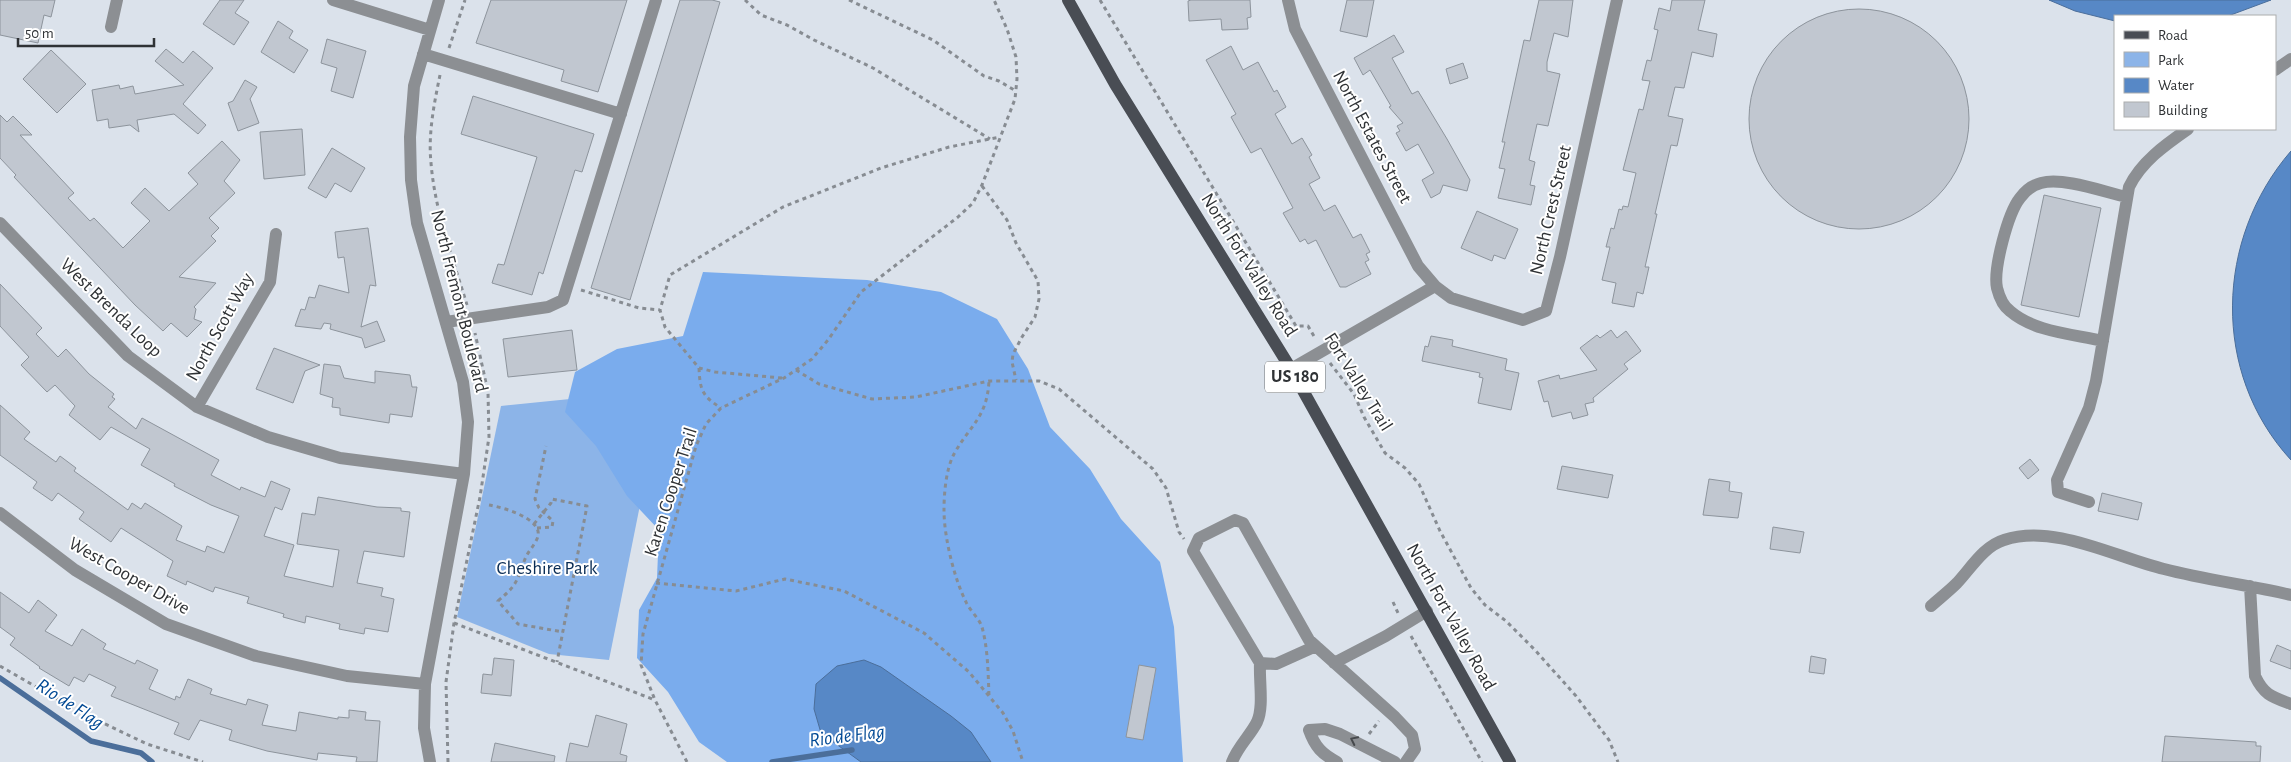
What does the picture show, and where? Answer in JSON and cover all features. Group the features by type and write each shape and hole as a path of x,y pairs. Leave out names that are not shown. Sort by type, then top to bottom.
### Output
{"main road":[{"name":"North Fort Valley Road","path":"1068,0 1115,84 1291,369 1428,611 1510,762"}],"street":[{"path":"111,27 116,0"},
{"path":"334,0 430,30"},
{"name":"North Fremont Boulevard","path":"430,762 424,728 425,684 464,474 468,422 464,382 417,222 411,180 410,137 414,86 439,0"},
{"path":"446,322 548,308 563,300 656,0"},
{"name":"North Estates Street","path":"1288,0 1294,28 1418,266 1435,286"},
{"name":"North Crest Street","path":"1435,286 1451,298 1523,320 1546,311 1560,257 1617,0"},
{"path":"423,54 621,114"},
{"path":"2276,69 2291,59"},
{"path":"2089,502 2065,496 2058,492 2056,488 2057,480 2089,408 2103,340 2129,187 2135,174 2162,148 2187,130"},
{"path":"2103,340 2038,326 2022,320 2008,310 2001,300 1997,288 1996,272 2008,223 2018,199 2028,189 2041,183 2057,181 2127,198"},
{"name":"West Brenda Loop","path":"0,223 128,356 197,407 268,438 340,458 464,474"},
{"name":"North Scott Way","path":"197,407 270,282 276,234"},
{"path":"1291,369 1435,286"},
{"name":"West Cooper Drive","path":"0,513 74,570 166,624 256,656 347,676 425,684"},
{"path":"1232,762 1242,741 1257,723 1262,706 1259,697 1260,663 1193,551 1199,538 1235,520 1243,523 1309,640 1369,693 1412,735 1415,749 1406,762"},
{"path":"1932,606 1956,585 1987,550 2003,540 2020,536 2039,536 2064,540 2112,552 2163,569 2291,595"},
{"path":"2250,586 2255,676 2260,687 2268,695 2291,704"},
{"path":"1334,663 1428,611"},
{"path":"1260,663 1276,664 1316,646"},
{"path":"1338,762 1324,755 1315,746 1309,730 1325,729 1340,734 1395,762"}],"path":[{"path":"745,0 761,14 873,68 990,139"},
{"path":"849,0 933,40 984,76 1000,81 1016,91"},
{"name":"Karen Cooper Trail","path":"687,762 655,700 641,665 643,634 696,446 706,424 721,408 784,378 812,359 828,340 861,292 958,217 973,203 982,185 1016,91 1016,57 1007,29 994,0"},
{"name":"Fort Valley Trail","path":"1100,0 1296,326 1308,326 1335,372 1354,394 1364,417 1385,453 1405,468 1419,484 1440,531 1471,588 1485,605 1506,621 1535,650 1576,696 1609,740 1618,762"},
{"path":"721,408 708,400 701,390 699,368 665,327 660,310 670,275 783,207 881,168 949,148 1000,137"},
{"path":"982,185 1007,220 1016,243 1038,281 1039,299 1036,317 1013,354 1012,362 1016,380"},
{"path":"567,286 639,308 660,310"},
{"path":"699,368 715,372 784,378"},
{"path":"796,370 819,384 872,399 916,397 989,381 1039,381 1059,389 1153,468 1166,488 1179,532 1193,551"},
{"path":"989,381 986,405 977,422 954,454 949,466 944,511 958,584 966,604 981,625 986,647 989,696"},
{"path":"537,528 552,528 553,521 543,513 536,499 546,446"},
{"path":"534,524 551,504 552,499 587,506 557,662"},
{"path":"489,505 509,510 534,524 537,528 537,538 526,557 515,587 498,601 518,624 563,632"},
{"path":"656,583 736,591 785,579 844,591 924,633 969,672 989,696 1013,731 1023,762"},
{"path":"1393,602 1482,762"},
{"path":"448,762 446,682 454,623 655,700"},
{"path":"0,666 80,712 147,744 203,762"},
{"path":"1368,734 1380,719"}],"green space":[{"name":"Cheshire Park","path":"570,399 658,415 609,660 549,654 457,617 501,406"}],"shaded area":[{"path":"703,272 867,280 941,292 997,319 1028,369 1050,427 1090,469 1121,519 1160,562 1174,627 1183,762 727,762 699,742 668,692 637,658 639,610 657,578 659,530 627,496 596,446 565,412 575,372 617,349 683,336"}],"water":[{"path":"2049,0 2271,0 2231,15 2114,15 2114,21 2075,11"},
{"path":"2291,151 2291,460 2265,425 2247,387 2236,347 2232,306 2237,265 2248,224 2266,186"},
{"path":"864,660 881,667 971,732 991,762 861,762 821,733 814,709 816,684 837,666"}],"building":[{"path":"0,0 55,0 51,17 44,15 38,43 0,35"},
{"path":"220,0 244,0 235,13 249,22 234,45 203,24"},
{"path":"491,0 627,0 598,92 561,81 564,70 476,43"},
{"path":"680,0 712,0 720,2 630,300 591,288"},
{"path":"1250,0 1251,17 1247,18 1248,29 1222,30 1221,19 1189,21 1188,1"},
{"path":"1347,0 1374,0 1367,37 1340,31"},
{"path":"1539,0 1573,0 1568,37 1554,33 1547,62 1547,71 1560,74 1548,126 1537,124 1529,160 1535,162 1530,185 1535,186 1531,205 1498,198 1505,169 1499,168 1505,142 1502,142 1524,40 1530,41"},
{"path":"1672,0 1705,0 1698,30 1717,34 1713,57 1692,52 1684,88 1675,87 1668,116 1683,119 1677,146 1671,145 1655,214 1657,214 1645,267 1649,267 1643,294 1637,292 1634,307 1612,303 1616,283 1602,280 1610,247 1606,247 1611,228 1614,229 1619,209 1622,210 1623,206 1628,207 1636,173 1623,170 1639,109 1643,110 1650,81 1642,80 1647,60 1651,61 1658,30 1654,29 1659,8 1670,11"},
{"path":"1848,9 1870,9 1901,17 1920,27 1937,41 1951,58 1961,77 1967,97 1969,119 1967,141 1961,161 1951,180 1937,197 1920,211 1891,225 1870,229 1848,229 1827,225 1807,216 1789,204 1774,189 1762,171 1753,151 1749,130 1749,108 1753,87 1762,67 1774,49 1789,34 1807,22 1827,13"},
{"path":"278,21 293,31 289,38 308,50 294,73 261,52"},
{"path":"1394,35 1404,52 1392,58 1412,94 1418,91 1447,139 1470,180 1467,191 1443,185 1440,193 1431,198 1422,180 1434,173 1418,144 1406,151 1396,133 1400,131 1397,126 1403,123 1389,107 1391,106 1370,70 1363,75 1354,58"},
{"path":"327,39 366,51 353,98 331,91 337,68 321,63"},
{"path":"1231,46 1243,70 1258,62 1274,92 1277,90 1286,107 1275,114 1292,144 1302,138 1312,155 1309,157 1320,178 1309,184 1324,211 1335,205 1353,238 1361,234 1370,252 1366,254 1369,260 1365,262 1371,274 1346,287 1340,287 1316,240 1308,244 1305,239 1300,242 1283,213 1293,208 1261,148 1251,153 1231,117 1236,114 1206,60"},
{"path":"166,49 183,63 193,51 213,68 183,104 206,125 198,134 174,114 137,120 139,132 130,125 109,128 108,119 97,121 92,90 119,85 120,89 133,86 135,94 184,85 155,61"},
{"path":"51,50 86,84 57,113 23,79"},
{"path":"1463,63 1468,78 1450,84 1446,69"},
{"path":"245,80 257,87 250,99 259,123 238,131 228,103 233,101"},
{"path":"473,96 594,134 582,172 575,170 543,274 539,272 532,295 492,283 498,264 504,265 537,157 461,134"},
{"path":"0,115 7,122 13,116 32,135 20,135 74,193 68,198 90,221 94,218 123,248 150,221 131,203 145,188 169,211 198,184 188,173 222,141 240,160 224,181 235,193 209,218 219,228 211,236 216,241 179,277 216,283 194,307 196,309 194,319 202,322 187,337 171,323 163,331 135,305 14,177 16,175 0,158"},
{"path":"302,129 305,175 264,179 260,132"},
{"path":"332,148 365,168 351,192 335,183 326,198 308,188"},
{"path":"2044,195 2101,208 2079,317 2021,305"},
{"path":"1477,211 1518,229 1505,259 1494,255 1492,261 1461,248"},
{"path":"368,228 376,286 370,285 361,327 377,321 385,341 365,348 362,338 330,329 331,324 324,323 321,329 295,326 301,309 305,310 309,297 315,298 319,285 349,293 344,257 338,258 335,232"},
{"path":"0,284 42,328 36,334 58,357 66,349 89,374 114,394 112,397 115,399 108,407 136,429 142,418 219,460 211,475 240,490 241,487 265,497 271,481 290,489 282,510 275,507 264,536 294,545 284,576 333,587 339,550 297,544 302,513 315,515 318,497 377,507 401,508 401,511 410,512 404,557 364,551 357,583 383,588 381,596 394,599 388,632 365,628 364,634 339,629 340,624 306,616 305,623 283,617 284,614 247,603 249,597 215,587 213,592 187,581 186,585 167,576 173,561 121,528 111,542 79,519 84,512 58,493 52,501 33,488 37,482 0,455 0,405 30,432 24,439 56,462 60,456 76,468 74,471 128,510 132,503 141,509 145,503 182,526 176,540 205,552 207,546 224,553 239,516 211,505 174,486 175,484 141,465 150,449 111,427 100,440 69,415 75,406 55,385 47,392 21,365 29,357 0,326"},
{"path":"572,330 577,370 508,377 503,339"},
{"path":"1611,330 1617,338 1626,331 1641,351 1624,364 1628,369 1593,398 1594,402 1585,404 1588,415 1573,419 1571,412 1552,417 1548,401 1544,402 1538,381 1559,375 1560,379 1597,370 1580,348 1597,335 1600,338"},
{"path":"1431,336 1453,340 1452,346 1507,359 1505,370 1519,373 1511,410 1478,403 1483,378 1479,377 1480,373 1422,361 1425,346 1428,347"},
{"path":"274,348 320,365 305,371 293,403 256,389"},
{"path":"324,364 340,366 344,378 375,383 375,371 410,375 412,387 417,387 412,417 390,414 389,423 340,415 340,408 332,407 333,398 320,394"},
{"path":"2030,459 2039,470 2028,479 2019,468"},
{"path":"1562,466 1613,475 1608,498 1557,489"},
{"path":"1709,479 1730,482 1729,491 1742,493 1738,518 1703,515"},
{"path":"2102,493 2142,503 2138,520 2098,511"},
{"path":"1773,527 1804,532 1800,553 1770,549"},
{"path":"0,592 29,613 38,600 57,615 45,631 72,646 82,629 106,644 103,649 135,664 137,660 158,670 149,689 175,700 176,696 180,698 188,679 212,689 210,694 246,705 248,699 268,705 262,725 296,731 299,712 338,719 338,717 349,718 349,710 366,712 365,720 380,721 377,762 356,762 357,757 318,753 317,760 267,751 229,740 232,730 200,720 189,740 174,734 179,723 111,696 116,687 89,674 84,682 74,677 69,686 39,668 10,645 15,638 0,627"},
{"path":"2277,645 2291,651 2291,669 2270,661"},
{"path":"1811,656 1826,659 1824,674 1809,672"},
{"path":"494,658 514,660 511,696 481,693 483,674 492,675"},
{"path":"1139,665 1156,668 1143,740 1126,737"},
{"path":"596,715 627,724 620,754 627,756 626,762 566,762 570,743 588,747"},
{"path":"2165,736 2256,742 2256,746 2261,746 2260,762 2162,762"},
{"path":"495,743 555,756 554,762 491,762"}],"waterway":[{"name":"Rio de Flag","path":"0,678 91,741 141,753 152,762"},
{"name":"Rio de Flag","path":"772,762 852,750"}]}
